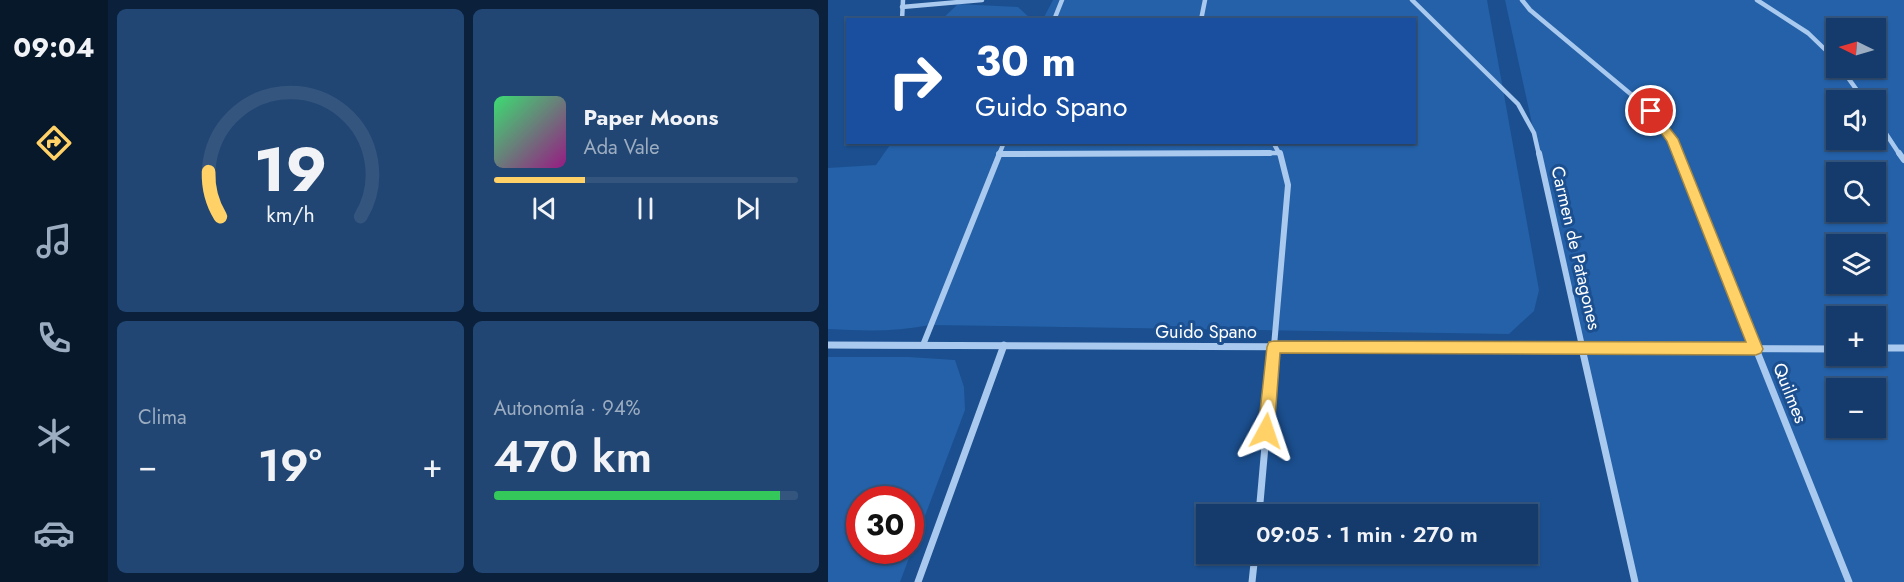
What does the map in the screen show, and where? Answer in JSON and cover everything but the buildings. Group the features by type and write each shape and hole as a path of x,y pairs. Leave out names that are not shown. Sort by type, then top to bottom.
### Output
{"street":[{"path":"902,18 903,0"},
{"path":"902,7 982,0"},
{"path":"1055,18 1062,0"},
{"path":"1201,18 1205,0"},
{"name":"Carmen de Patagones","path":"1412,0 1518,104 1534,133 1635,582"},
{"name":"Quilmes","path":"1522,0 1530,10 1651,111 1672,139 1849,582"},
{"path":"1757,0 1808,33 1826,50"},
{"path":"1886,133 1904,160"},
{"path":"922,345 1003,144"},
{"path":"1260,504 1288,185 1280,153 1275,144"},
{"path":"999,154 1280,153"},
{"name":"Guido Spano","path":"828,345 1826,348"},
{"path":"918,582 1004,345"},
{"path":"1886,348 1904,348"},
{"path":"1252,582 1254,564"}],"shaded area":[{"path":"1053,0 1487,0 1539,290 1534,311 1509,334 930,325 905,329 828,329 828,168 876,165 891,144 1416,144 1416,18 1044,18"},
{"path":"1505,0 1904,0 1904,582 1632,582"},
{"path":"958,4 1018,7 1030,18 943,18"},
{"path":"828,357 909,357 955,360 964,387 965,410 924,518 924,486 846,486 846,564 907,564 900,582 828,582"}],"route":[{"path":"1266,431 1274,347 1756,349 1672,139 1651,111"}]}
